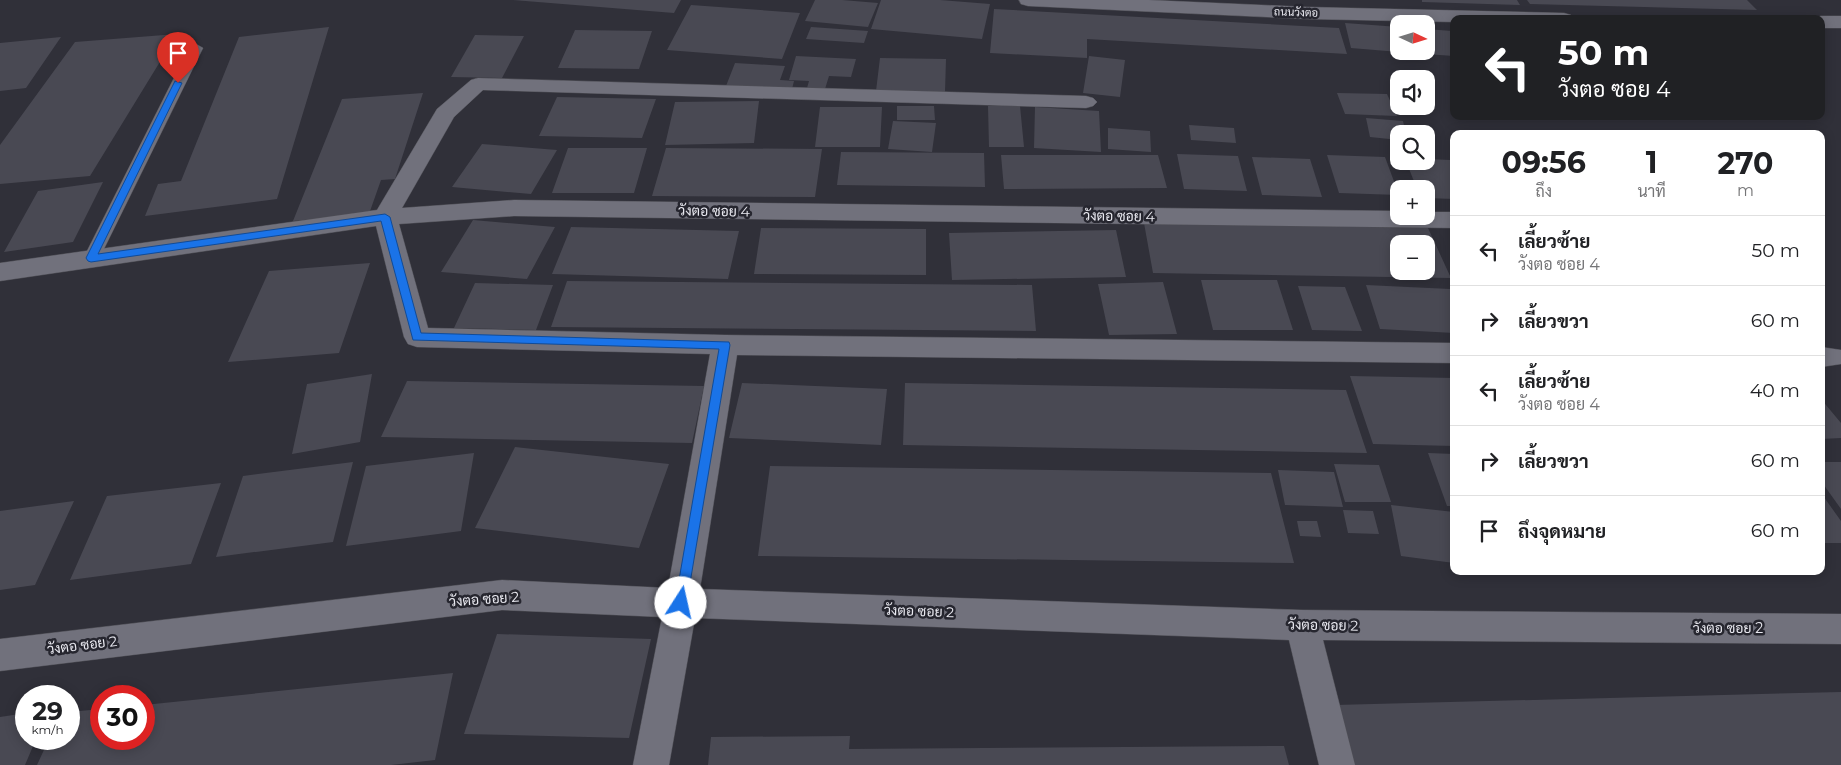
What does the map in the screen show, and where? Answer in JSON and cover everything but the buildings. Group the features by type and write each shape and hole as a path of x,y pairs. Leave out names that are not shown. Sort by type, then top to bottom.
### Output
{"street":[{"name":"ถนนวังตอ","path":"1028,0 1308,13 1450,16"},
{"path":"1825,22 1841,22"},
{"path":"1086,102 478,84 445,114 385,217 417,337 725,345 1450,353"},
{"name":"วังตอ ซอย 4","path":"0,272 385,217 514,208 1443,220"},
{"path":"650,765 681,603 725,345"},
{"name":"วังตอ ซอย 2","path":"0,655 502,595 1302,625 1841,629"},
{"path":"1302,625 1337,765"}],"lane":[{"path":"91,258 196,48"}],"route":[{"path":"178,83 91,258 385,217 417,337 725,345 681,603"}]}
